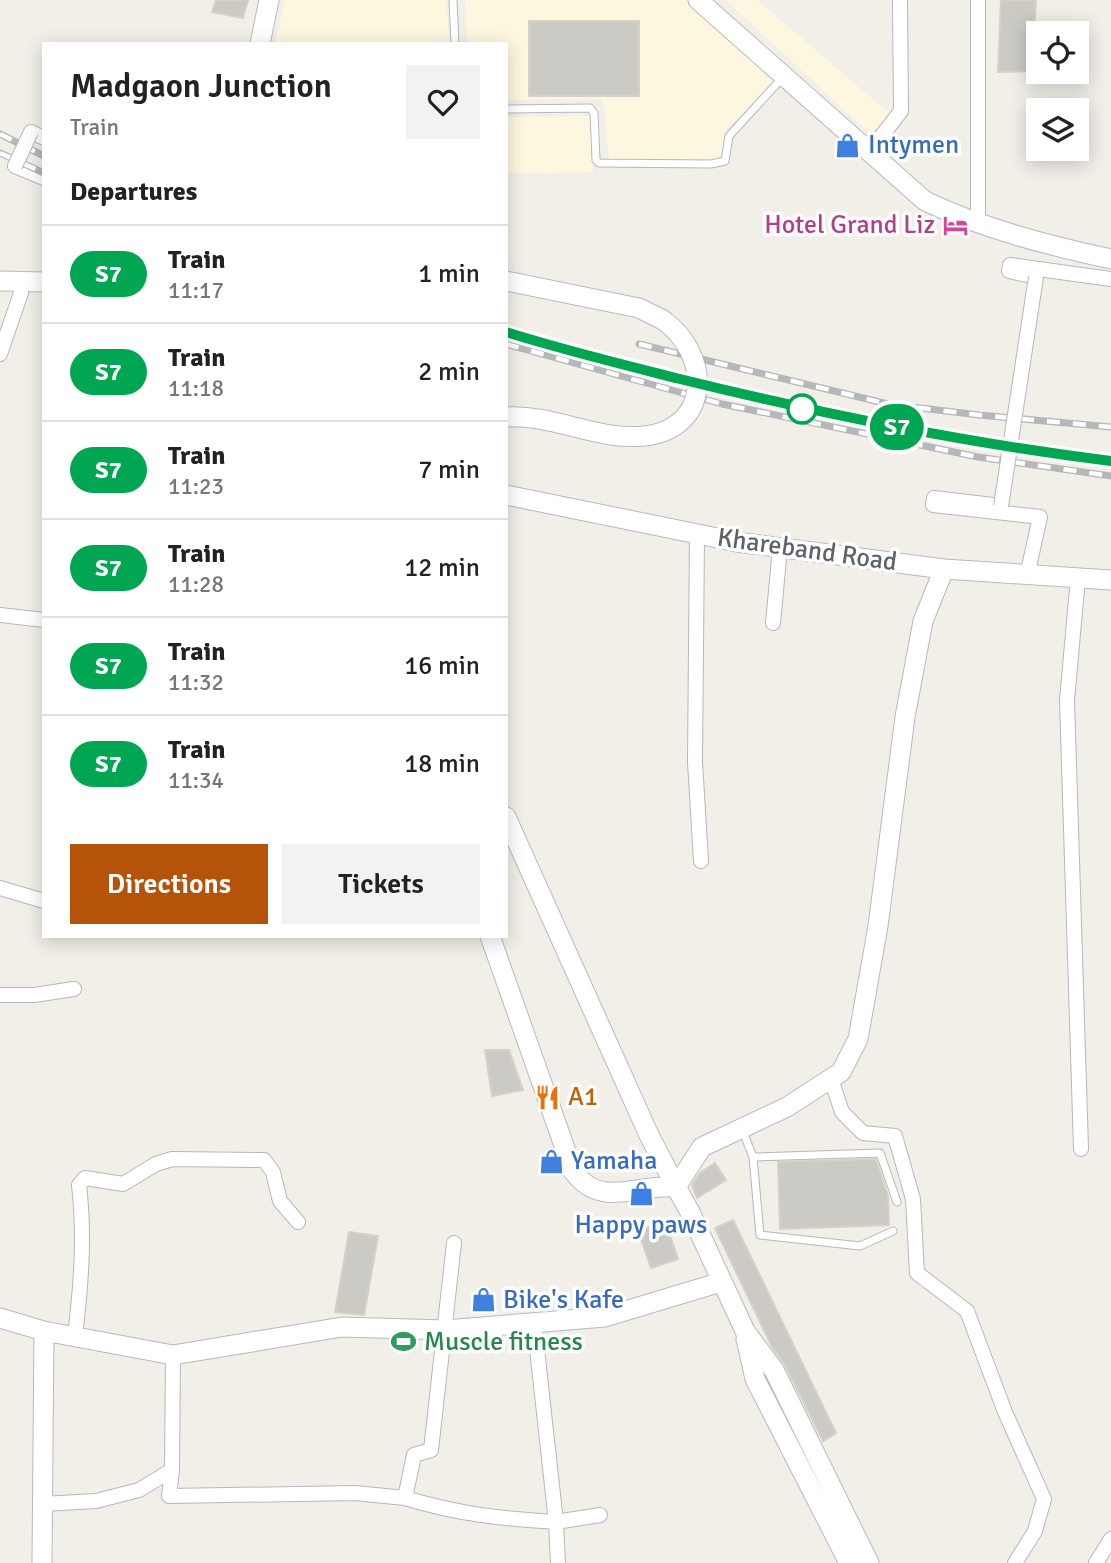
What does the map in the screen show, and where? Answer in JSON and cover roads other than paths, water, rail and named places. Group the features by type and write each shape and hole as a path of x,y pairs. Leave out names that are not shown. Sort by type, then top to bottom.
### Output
{"main road":[{"path":"260,42 269,0"},
{"path":"698,0 925,201 978,224 1111,259"},
{"path":"0,281 42,282"},
{"path":"508,281 639,308 651,313 673,326 685,339 696,362 698,380 697,391 689,410 680,422 649,435 612,436 530,418 508,417"},
{"name":"Khareband Road","path":"508,495 696,534 780,548 944,569 1111,580"},
{"path":"676,1186 702,1147 787,1107 841,1072 858,1039 878,926 905,717 923,621 944,569"},
{"path":"508,821 649,1135 690,1212 744,1331 755,1379 849,1563"},
{"path":"491,938 573,1171 581,1182 596,1191 611,1193 663,1185 676,1186"},
{"path":"0,1318 44,1331 173,1355 342,1327 445,1330 605,1317 721,1282"},
{"path":"42,1563 44,1331"},
{"path":"744,1331 774,1370 869,1563"}],"street":[{"path":"870,151 901,111 900,0"},
{"path":"978,0 978,224"},
{"path":"37,135 15,166 42,177"},
{"path":"1027,576 1040,517 933,505 934,498 1001,506 1036,278 1009,271 1010,265 1111,279"},
{"path":"0,354 21,293 21,281"},
{"path":"696,534 695,762 701,861"},
{"path":"773,623 780,548"},
{"path":"1078,578 1067,700 1081,1149"},
{"path":"0,615 42,620"},
{"path":"0,888 42,900"},
{"path":"0,995 13,997 74,989"},
{"path":"831,1079 842,1112 863,1133 895,1136 913,1199 917,1273 967,1311 1005,1412 1044,1499 1035,1531 1015,1563"},
{"path":"75,1336 82,1275 82,1211 79,1185 85,1178 123,1184 156,1164 172,1160 264,1160 273,1172 280,1201 298,1222"},
{"path":"405,1498 414,1455 431,1450 454,1242"},
{"path":"534,1322 558,1563"},
{"path":"173,1355 172,1470 169,1496 355,1493 405,1498 493,1519 556,1522 600,1515"},
{"path":"43,1504 96,1500 139,1490 172,1470"},
{"path":"1096,1563 1111,1539"}],"lane":[{"path":"453,0 455,42"},
{"path":"508,109 590,108 594,113 596,160 599,163 711,164 725,161 731,134 784,76"},
{"path":"741,1128 753,1157 760,1236 860,1246 894,1231"},
{"path":"753,1157 880,1153 897,1202"}],"railway":[{"path":"0,134 42,155"},
{"path":"0,153 42,172"},
{"path":"508,333 611,361 837,415 946,436 1111,461"},
{"path":"639,344 888,404 1111,427"},
{"path":"508,345 722,404 978,457 1111,476"}],"train":[{"name":"S7","path":"508,333 556,348 802,408 903,429 1111,461"}],"place":[{"name":"Intymen","path":"848,145"},
{"name":"Hotel Grand Liz","path":"955,225"},
{"name":"A1","path":"548,1097"},
{"name":"Yamaha","path":"551,1161"},
{"name":"Happy paws","path":"641,1193"},
{"name":"Bike's Kafe","path":"483,1300"},
{"name":"Muscle fitness","path":"404,1342"}]}
